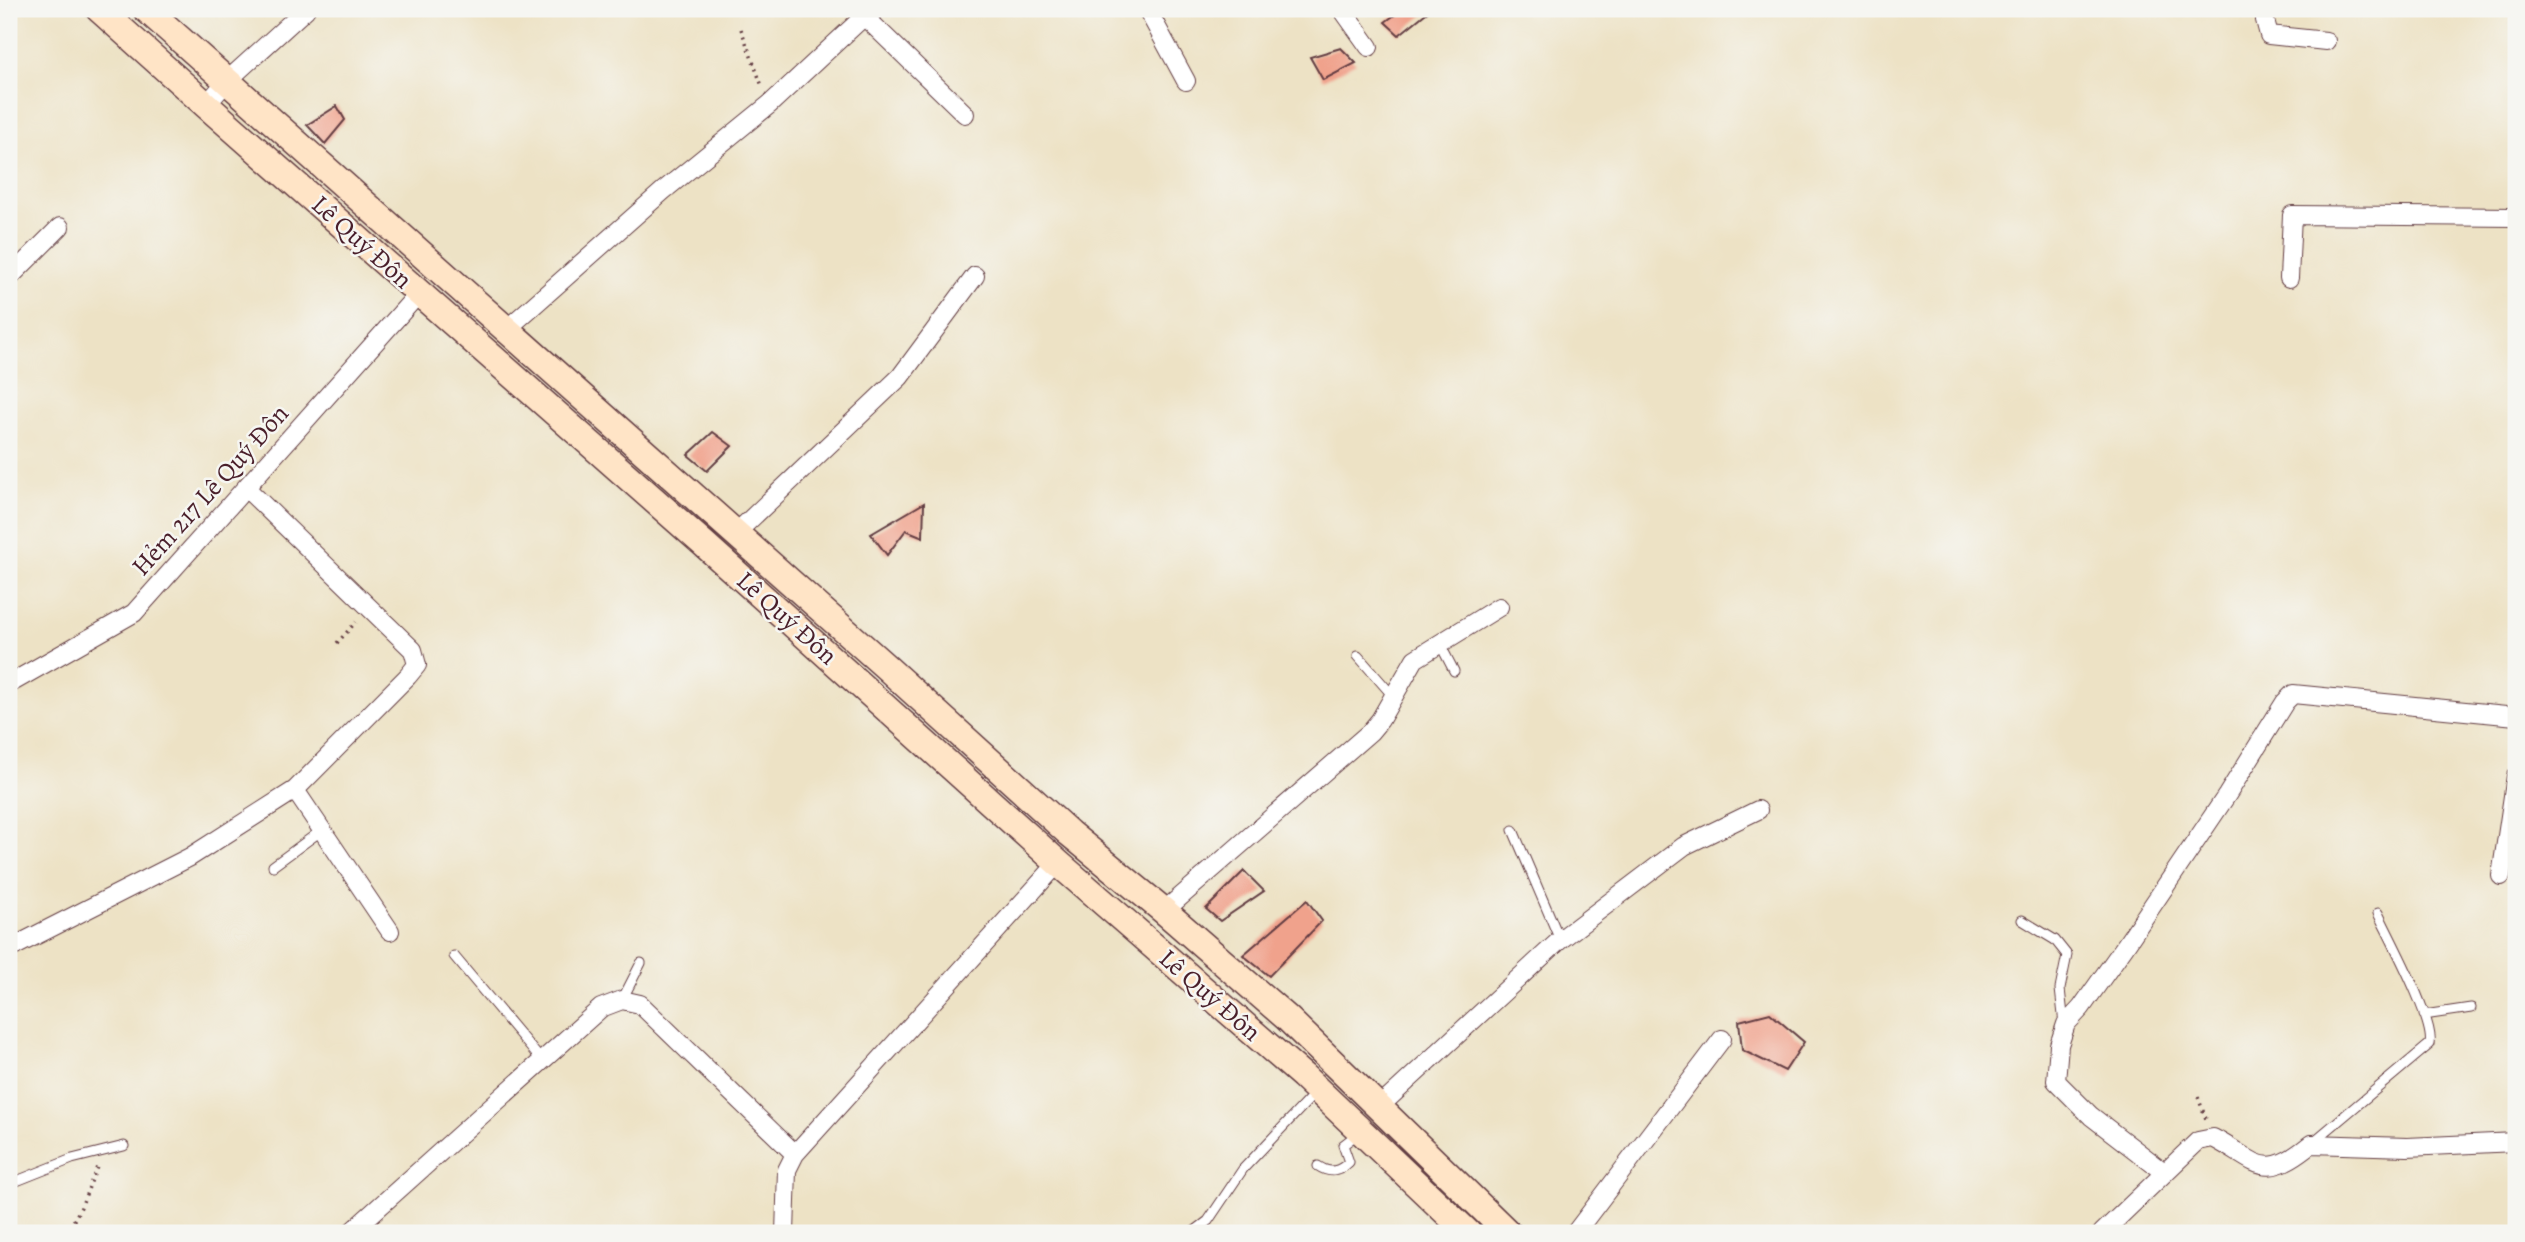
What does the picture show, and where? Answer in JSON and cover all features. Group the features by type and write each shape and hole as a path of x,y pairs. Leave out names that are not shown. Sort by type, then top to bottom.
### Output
{"main road":[{"name":"Lê Quý Đôn","path":"99,9 867,689 1058,863 1318,1090 1468,1233"},
{"name":"Lê Quý Đôn","path":"146,9 887,667 1069,833 1287,1018 1508,1233"},
{"path":"867,689 887,667"}],"street":[{"path":"206,106 227,80 306,9"},
{"path":"1147,9 1186,81"},
{"path":"1342,9 1369,47"},
{"path":"2266,9 2265,20 2269,35 2326,41"},
{"path":"507,329 663,191 770,104 868,13 965,114"},
{"path":"2290,278 2292,215 2516,217"},
{"path":"9,278 60,227"},
{"path":"736,533 900,377 975,276"},
{"name":"Hẻm 217 Lê Quý Đôn","path":"9,684 134,613 419,293"},
{"path":"9,949 190,858 295,790 417,664 413,650 247,489"},
{"path":"1164,911 1370,732 1415,659 1499,607"},
{"path":"2165,1173 2091,1116 2056,1081 2059,1045 2064,1029 2140,925 2285,702 2293,694 2516,716"},
{"path":"2501,876 2516,776"},
{"path":"295,790 390,932"},
{"path":"1378,1108 1560,940 1684,846 1758,810"},
{"path":"785,1233 787,1170 795,1154 1058,863"},
{"path":"350,1233 601,1009 622,1000 640,1004 795,1154"},
{"path":"1575,1233 1722,1039"},
{"path":"2102,1233 2198,1141 2213,1138 2257,1165 2273,1166 2292,1159 2311,1144 2407,1147 2516,1142"}],"lane":[{"path":"1440,644 1454,671"},
{"path":"1358,656 1393,696"},
{"path":"273,866 322,830"},
{"path":"1513,830 1560,940"},
{"path":"2311,1144 2430,1044 2431,1037 2424,1015 2378,913"},
{"path":"2022,920 2055,940 2067,956 2060,989 2064,1029"},
{"path":"454,956 542,1061"},
{"path":"622,1000 642,963"},
{"path":"2424,1015 2471,1008"},
{"path":"1192,1233 1208,1221 1243,1169 1318,1090"},
{"path":"1318,1166 1327,1172 1346,1165 1349,1162 1343,1145 1361,1131"},
{"path":"9,1184 72,1159 124,1146"}],"path":[{"path":"741,29 770,104"},
{"path":"337,643 369,608"},
{"path":"2199,1097 2213,1138"},
{"path":"67,1233 93,1180 100,1151"}],"building":[{"path":"1403,9 1431,9 1399,35 1385,22"},
{"path":"1341,48 1356,63 1323,80 1310,57"},
{"path":"337,106 345,120 325,144 307,125"},
{"path":"713,432 732,446 707,471 688,455"},
{"path":"924,503 923,537 906,530 887,555 871,534"},
{"path":"1244,871 1264,891 1220,921 1206,909"},
{"path":"1307,900 1322,921 1269,976 1243,955"},
{"path":"1770,1013 1804,1042 1785,1071 1742,1050 1739,1021"}]}
